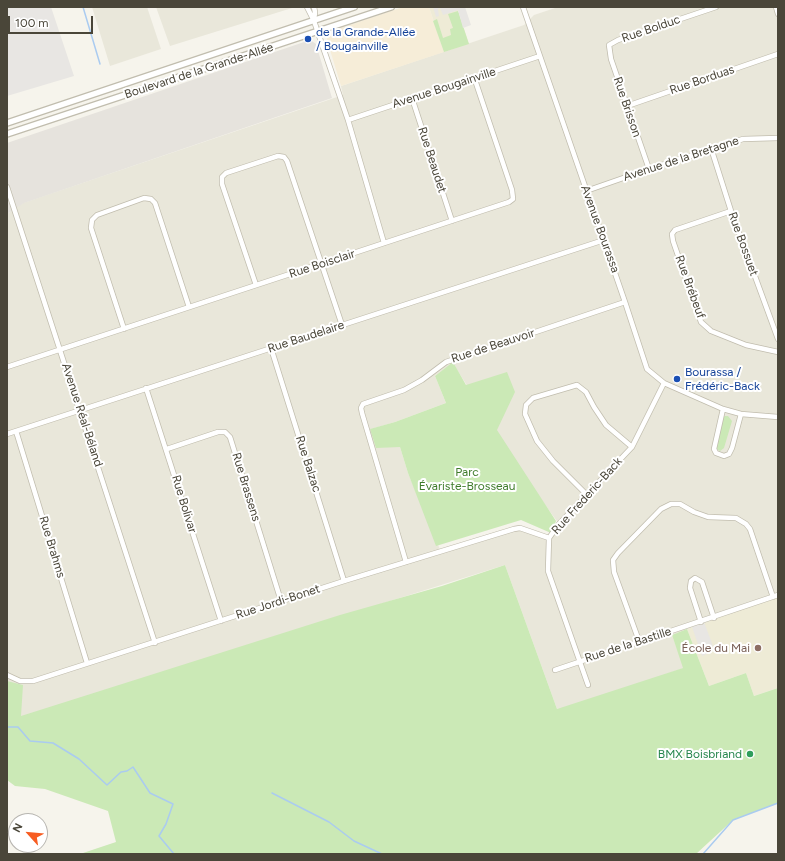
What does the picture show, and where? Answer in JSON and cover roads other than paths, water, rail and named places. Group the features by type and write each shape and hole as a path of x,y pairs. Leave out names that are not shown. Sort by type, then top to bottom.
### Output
{"street":[{"path":"307,7 318,31 348,120 384,243"},
{"path":"314,7 314,21"},
{"name":"Boulevard de la Grande-Allée","path":"7,123 354,7"},
{"name":"Boulevard de la Grande-Allée","path":"7,134 391,7"},
{"name":"Avenue Bourassa","path":"523,7 626,302 647,369 664,383 723,409 741,414 778,417"},
{"name":"Rue Bolduc","path":"609,45 618,40 716,7"},
{"path":"776,7 778,14"},
{"name":"Rue Brisson","path":"609,45 611,59 649,168"},
{"name":"Rue Borduas","path":"627,106 778,54"},
{"name":"Avenue Bougainville","path":"348,120 540,56"},
{"name":"Rue Boisclair","path":"7,367 509,202 513,199 512,190 474,77"},
{"name":"Rue Beaudet","path":"412,98 452,221"},
{"name":"Avenue de la Bretagne","path":"586,191 649,168 743,139 778,138"},
{"name":"Rue Bossuet","path":"711,148 731,211 778,339"},
{"path":"256,285 222,184 222,177 226,172 247,165 278,156 284,157 287,161 342,325"},
{"name":"Avenue Réal-Béland","path":"7,187 155,642"},
{"path":"124,329 91,228 92,220 96,215 144,198 151,199 155,203 189,307"},
{"name":"Rue Brébeuf","path":"731,211 676,230 672,234 673,241 701,322 711,331 746,345 778,352"},
{"name":"Rue Baudelaire","path":"7,434 604,240"},
{"name":"Rue de Beauvoir","path":"406,562 362,414 361,408 363,404 404,390 422,380 446,362 626,302"},
{"name":"Rue Balzac","path":"271,348 344,581"},
{"name":"Rue Frederic-Back","path":"588,684 548,571 549,538 559,524 632,447 664,383"},
{"path":"587,495 553,461 538,441 525,414 526,405 533,398 577,385 583,388 606,425 632,447"},
{"name":"Rue Bolivar","path":"146,388 221,621"},
{"path":"723,409 714,449 716,453 724,456 728,454 732,448 741,414"},
{"name":"Rue Brahms","path":"16,431 88,663"},
{"name":"Rue Brassens","path":"167,450 218,432 225,432 230,437 281,601"},
{"path":"639,641 614,572 613,560 660,509 671,504 680,504 694,512 708,517 736,518 746,524 750,529 775,596"},
{"name":"Rue Jordi-Bonet","path":"7,675 20,681 33,681 344,581 514,529 520,528 549,538"},
{"path":"701,622 690,588 691,581 696,578 702,582 714,618"},
{"name":"Rue de la Bastille","path":"555,670 639,641 714,618 775,596"}],"waterway":[{"path":"83,7 100,64"},
{"path":"7,727 18,727 30,741 53,743 79,759 107,785 121,772 127,771 133,767 150,793 173,804 166,824 159,836 174,854"},
{"path":"272,793 329,822 354,841 382,854"},
{"path":"703,854 733,820 778,803"}],"place":[{"name":"de la Grande-Allée / Bougainville","path":"308,39"},
{"name":"Bourassa / Frédéric-Back","path":"677,379"},
{"name":"École du Mai","path":"758,648"},
{"name":"BMX Boisbriand","path":"750,754"}],"park label":[{"name":"Parc Évariste-Brosseau","path":"467,479"}]}
